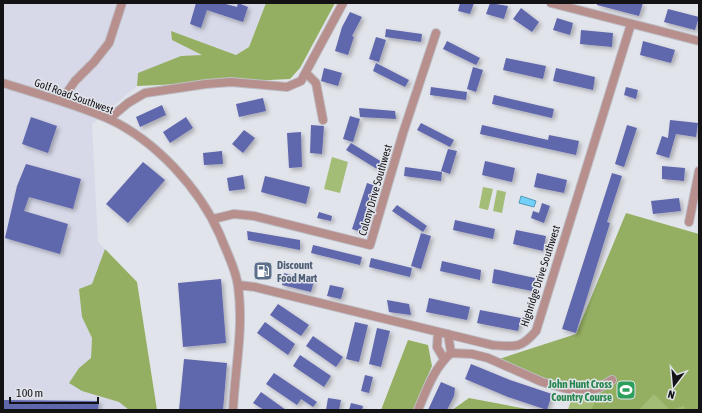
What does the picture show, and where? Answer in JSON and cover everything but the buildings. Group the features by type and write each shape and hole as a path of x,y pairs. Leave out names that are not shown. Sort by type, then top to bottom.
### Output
{"street":[{"path":"61,101 75,81 94,62 109,43 122,3"},
{"path":"109,119 128,103 145,93 231,82 287,87 301,81 343,3"},
{"path":"551,3 699,41"},
{"name":"Highridge Drive Southwest","path":"238,285 255,287 438,332 512,347 526,343 536,331 631,24"},
{"name":"Colony Drive Southwest","path":"212,219 234,214 254,216 370,245 403,133 436,33"},
{"path":"306,73 316,83 323,120"},
{"name":"Golf Road Southwest","path":"3,83 61,101 109,119 138,136 180,174 212,219 227,253 238,285 240,320 233,410"},
{"path":"689,222 699,171"},
{"path":"438,332 437,347 444,359"},
{"path":"448,334 451,353"},
{"path":"418,410 430,380 444,359 451,353 472,354 488,358 542,382 581,393 599,388 612,380"}],"shaded area":[{"path":"3,3 266,3 249,47 236,55 171,31 172,40 203,55 138,73 137,86 92,124 98,242 105,249 82,317 92,338 91,358 79,368 82,391 119,402 129,410 3,410"}],"green space":[{"path":"266,3 335,3 300,68 290,79 137,86 138,73 181,56 202,55 172,40 171,31 236,55 249,47"},
{"path":"332,157 348,162 340,193 324,189"},
{"path":"483,187 493,189 488,210 479,208"},
{"path":"497,190 506,192 502,213 493,211"},
{"path":"626,213 699,234 699,410 685,410 684,406 670,410 654,394 639,410 591,410 600,392 606,388 585,395 499,359 576,334"},
{"path":"105,249 137,282 157,410 129,410 119,402 82,391 69,383 79,368 91,358 92,338 82,317 79,289 92,284"},
{"path":"408,340 428,345 432,366 413,410 381,410"},
{"name":"John Hunt Cross Country Course","path":"579,373 674,387 699,407 699,410 568,410"},
{"path":"469,398 532,410 452,410"}],"water":[{"path":"521,196 536,201 534,207 519,203"}],"place":[{"name":"Discount Food Mart","path":"263,271"},
{"name":"John Hunt Cross Country Course","path":"626,390"}]}
